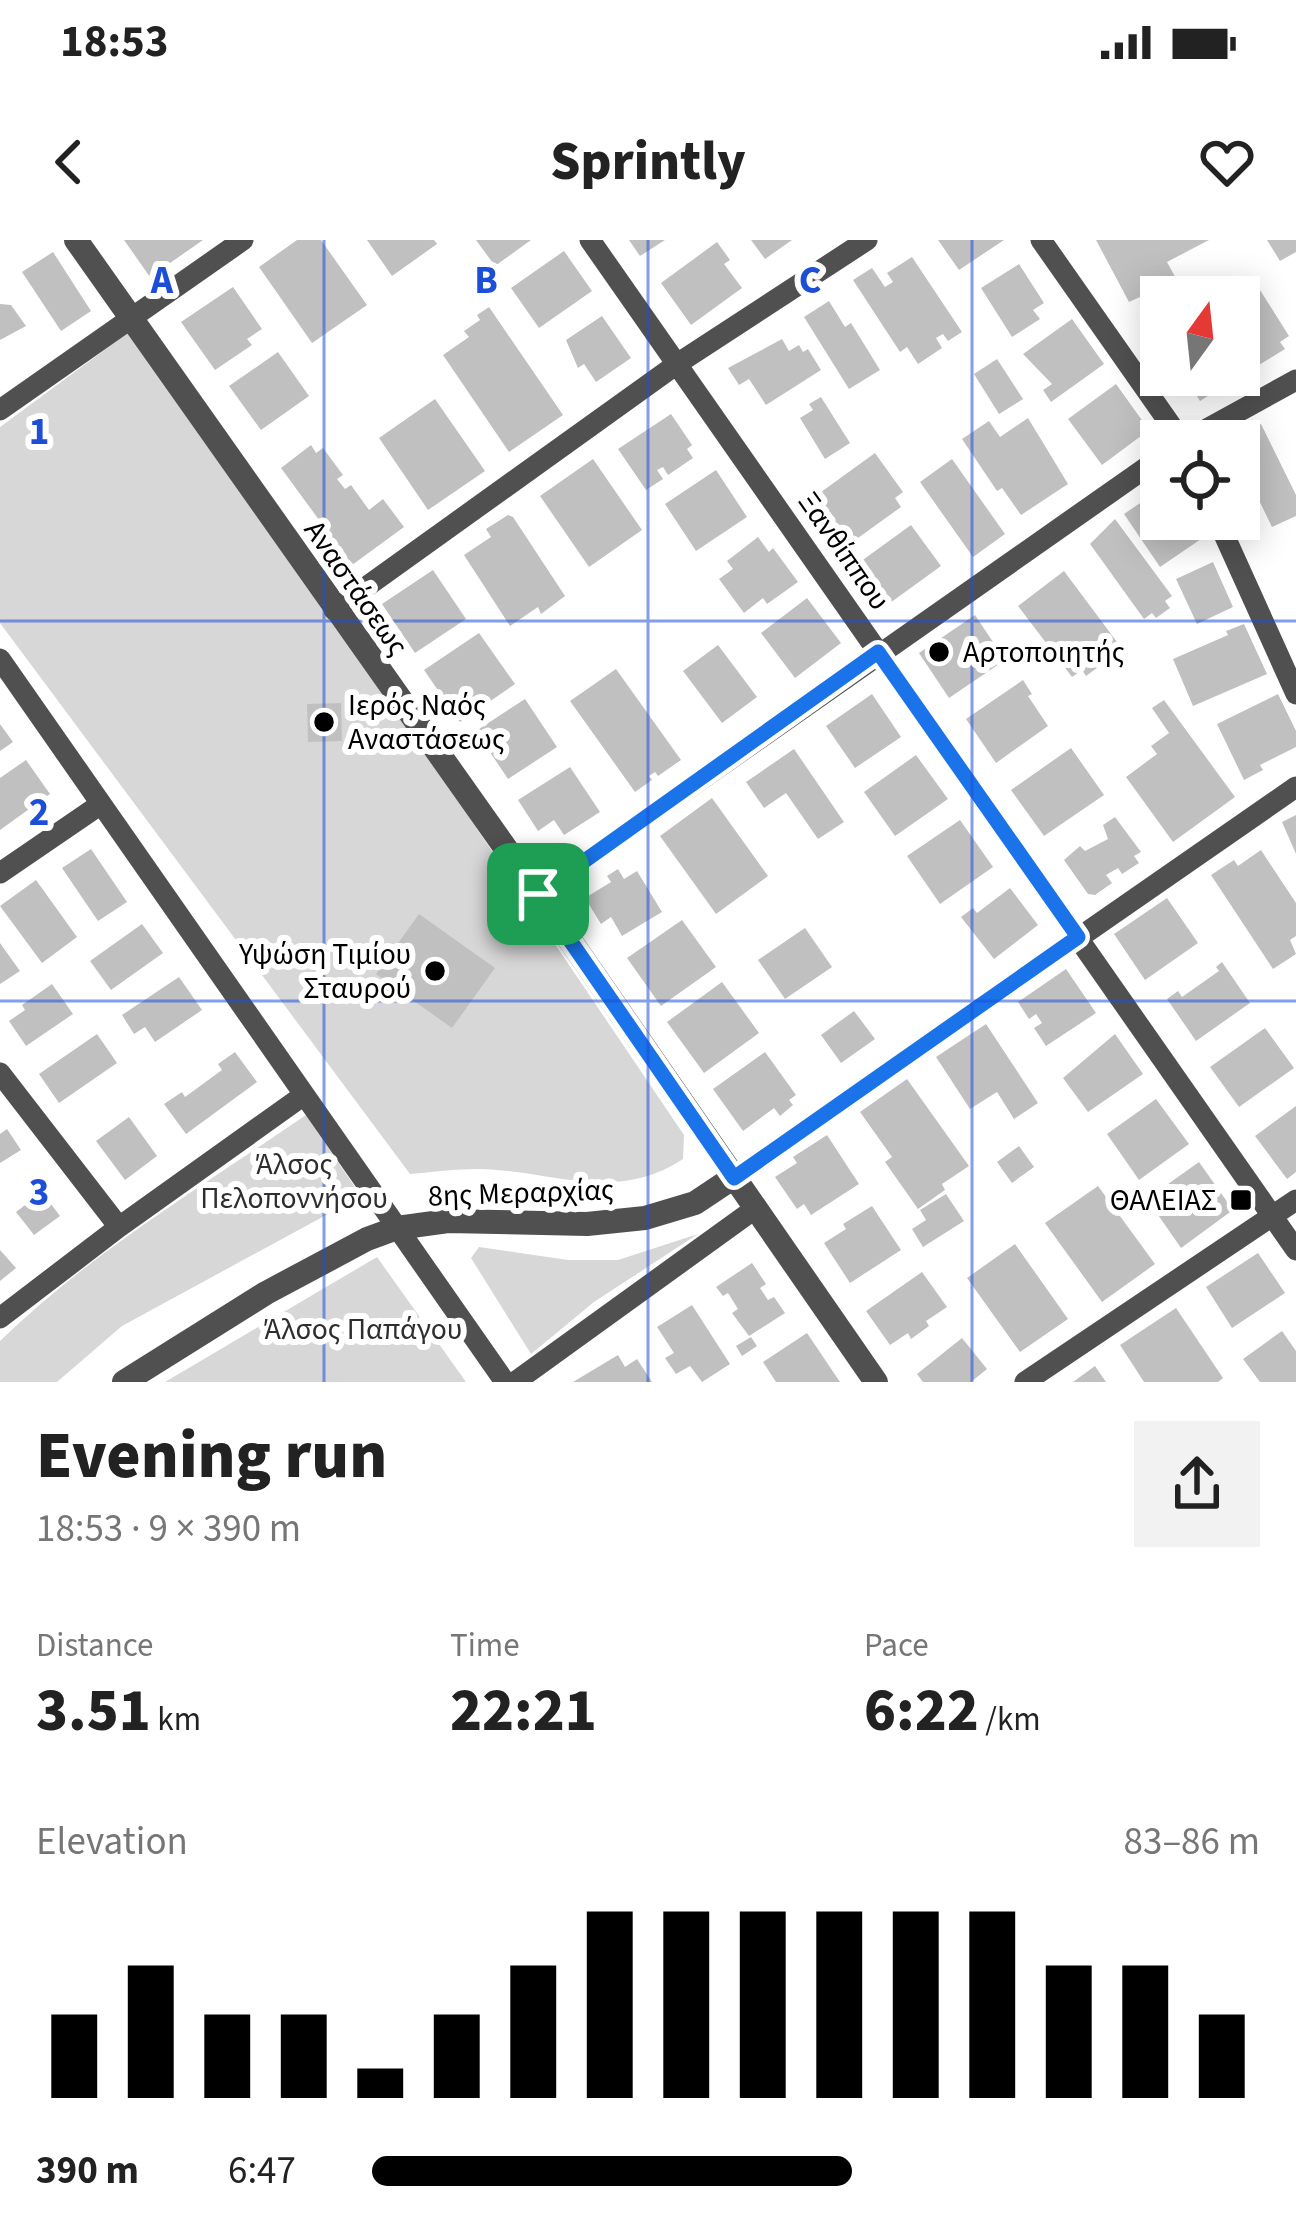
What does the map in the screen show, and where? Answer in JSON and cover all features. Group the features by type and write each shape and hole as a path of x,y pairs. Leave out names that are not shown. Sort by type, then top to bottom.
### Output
{"street":[{"name":"Αναστάσεως","path":"76,240 876,1382"},
{"path":"0,410 243,240"},
{"name":"Ξανθίππου","path":"590,240 1296,1250"},
{"path":"334,610 677,364 867,240"},
{"path":"1041,240 1168,420"},
{"path":"1222,420 1296,380"},
{"path":"538,894 1140,471"},
{"path":"1226,540 1296,694"},
{"path":"0,659 505,1382"},
{"path":"734,1178 1296,787"},
{"path":"0,873 101,804"},
{"path":"3,1085 118,1227"},
{"path":"0,1318 304,1095"},
{"name":"8ης Μεραρχίας","path":"124,1382 266,1293 397,1228 448,1221 587,1224 645,1219 694,1203 734,1178"},
{"path":"1025,1382 1296,1200"},
{"path":"515,1382 755,1208"}],"green space":[{"path":"137,326 684,1135 683,1159 633,1180 608,1182 478,1169 410,1174 0,623 0,427"},
{"name":"Άλσος Πελοποννήσου","path":"306,1115 361,1196 122,1326 57,1382 0,1382 0,1341 35,1309 148,1222"},
{"path":"698,1234 594,1302 531,1354 471,1258 479,1247 568,1260 618,1260"},
{"name":"Άλσος Παπάγου","path":"377,1257 466,1382 165,1382"}],"building":[{"path":"124,240 203,240 150,277"},
{"path":"297,240 321,240 367,305 312,343 259,267"},
{"path":"367,240 434,240 437,244 392,276"},
{"path":"476,240 531,240 495,266"},
{"path":"629,240 665,240 640,256"},
{"path":"751,240 792,240 765,259"},
{"path":"938,240 1004,240 959,270"},
{"path":"1096,240 1209,240 1167,262 1175,276 1140,276 1140,297 1129,302"},
{"path":"1267,240 1296,240 1296,252 1280,261"},
{"path":"717,242 730,260 724,264 742,288 691,325 661,283"},
{"path":"564,251 592,291 539,328 511,288"},
{"path":"53,252 91,311 61,331 22,272"},
{"path":"912,257 962,332 948,341 943,334 936,338 942,348 918,364 907,347 900,352 853,280 872,268 885,287 893,282 887,273"},
{"path":"1019,264 1044,303 1033,310 1040,319 1012,337 981,288"},
{"path":"233,287 262,329 247,339 252,345 215,370 181,322"},
{"path":"1260,290 1289,336 1280,342 1285,349 1260,364"},
{"path":"829,301 845,327 851,323 880,370 849,389 804,317"},
{"path":"0,304 11,305 26,326 0,340"},
{"path":"489,307 563,415 509,452 443,355 469,337 464,331"},
{"path":"602,316 631,358 596,382 584,364 578,368 566,340"},
{"path":"1072,319 1104,364 1051,402 1043,390 1052,384 1023,354"},
{"path":"782,339 789,351 799,345 803,352 808,349 821,370 766,405 749,379 739,385 728,368"},
{"path":"278,352 309,396 261,430 229,386"},
{"path":"997,359 1023,399 999,414 974,374"},
{"path":"1116,384 1142,420 1140,437 1102,465 1068,419"},
{"path":"821,397 850,443 825,459 800,418"},
{"path":"435,399 485,471 428,510 379,438"},
{"path":"671,414 692,445 687,449 693,458 668,475 663,467 657,470 663,479 646,490 618,449"},
{"path":"1028,418 1068,484 1021,515 1002,488 997,491 962,439 989,421 1000,437"},
{"path":"1260,424 1296,495 1296,516 1272,527 1260,502"},
{"path":"311,445 316,453 323,448 343,475 337,479 345,489 351,485 369,510 383,499 404,527 352,565 281,468"},
{"path":"875,453 903,492 895,498 901,507 844,548 810,500"},
{"path":"593,459 642,530 589,567 540,496"},
{"path":"952,459 1005,534 973,557 920,482"},
{"path":"716,470 747,517 696,551 665,504"},
{"path":"1140,503 1140,538 1124,514"},
{"path":"508,515 565,596 541,614 538,607 510,626 464,555 491,537 486,529"},
{"path":"1115,519 1172,596 1165,601 1170,608 1156,618 1152,613 1144,619 1090,544"},
{"path":"911,525 941,566 890,603 860,562"},
{"path":"758,537 769,552 773,548 798,582 767,604 763,598 744,613 719,579 733,569 727,561"},
{"path":"1142,540 1200,540 1160,567"},
{"path":"1213,562 1233,607 1197,624 1176,579"},
{"path":"433,570 466,619 415,653 382,604"},
{"path":"1064,571 1117,642 1103,653 1108,660 1086,676 1082,670 1072,677 1018,606"},
{"path":"807,598 841,643 795,678 761,633"},
{"path":"975,615 1005,660 949,698 919,653"},
{"path":"1244,624 1267,674 1193,706 1173,659"},
{"path":"479,633 515,684 460,722 424,670"},
{"path":"718,645 757,697 722,723 683,671"},
{"path":"616,669 681,760 658,776 655,772 649,776 652,780 635,792 570,701"},
{"path":"1023,680 1048,726 996,763 966,719"},
{"path":"872,694 901,737 855,768 826,726"},
{"path":"1278,694 1296,731 1296,747 1260,765 1263,770 1244,780 1217,724"},
{"path":"525,699 557,747 508,779 476,731"},
{"path":"1164,700 1235,797 1173,842 1126,777 1157,754 1151,746 1169,733 1152,708"},
{"name":"Ιερός Ναός Αναστάσεως","path":"341,703 342,741 308,742 307,704"},
{"path":"0,724 13,742 0,751"},
{"path":"1071,748 1104,795 1044,836 1011,790"},
{"path":"794,749 844,822 818,839 786,793 764,808 746,782"},
{"path":"916,755 948,799 895,836 864,792"},
{"path":"26,760 50,794 0,830 0,778"},
{"path":"570,767 600,812 564,835 554,820 538,831 518,800"},
{"path":"712,798 768,876 716,914 660,836"},
{"path":"1296,815 1296,854 1282,822"},
{"path":"1115,817 1141,852 1134,856 1139,863 1122,874 1118,868 1106,875 1112,883 1095,895 1088,894 1064,860 1080,846 1085,851 1108,839 1103,825"},
{"path":"960,820 993,867 940,904 907,856"},
{"path":"91,849 127,902 98,921 62,868"},
{"path":"1261,850 1296,903 1296,936 1290,940 1296,954 1273,969 1211,875 1234,860 1238,866"},
{"path":"618,869 624,879 637,871 662,912 622,936 611,917 601,924 585,898 611,882 607,876"},
{"path":"36,880 77,937 42,963 0,906"},
{"path":"1010,888 1038,925 994,959 961,917 973,908 977,913"},
{"path":"1167,898 1198,943 1145,980 1114,934"},
{"name":"Υψώση Τιμίου Σταυρού","path":"419,914 495,968 452,1028 376,974"},
{"path":"682,920 716,967 661,1006 627,958"},
{"path":"142,924 163,953 111,990 90,961"},
{"path":"805,928 832,967 785,999 758,960"},
{"path":"0,943 20,971 0,984"},
{"path":"1222,962 1250,1003 1196,1041 1167,999 1178,991 1182,997 1219,971 1216,967"},
{"path":"1066,969 1096,1013 1046,1046 1034,1028 1042,1023 1036,1014 1029,1019 1018,1002"},
{"path":"179,977 202,1010 155,1042 145,1027 134,1034 122,1015"},
{"path":"722,982 759,1033 704,1073 667,1022"},
{"path":"52,984 73,1014 26,1046 9,1021 25,1010 22,1005"},
{"path":"854,1011 875,1039 841,1063 821,1035"},
{"path":"986,1024 1038,1103 1014,1119 997,1092 970,1109 936,1057"},
{"path":"1265,1028 1294,1068 1239,1107 1210,1067"},
{"path":"97,1034 117,1063 59,1103 39,1074"},
{"path":"1115,1034 1143,1074 1088,1112 1063,1078"},
{"path":"235,1052 257,1082 186,1134 164,1104 182,1092 185,1097 222,1070 218,1064"},
{"path":"765,1052 796,1095 789,1100 793,1105 780,1116 774,1108 743,1131 713,1089"},
{"path":"907,1079 969,1166 942,1184 945,1190 918,1209 885,1162 892,1157 860,1112"},
{"path":"1156,1099 1189,1144 1139,1180 1107,1134"},
{"path":"1296,1106 1296,1172 1287,1179 1255,1136"},
{"path":"129,1117 157,1156 125,1180 96,1141"},
{"path":"7,1129 21,1150 0,1163 0,1134"},
{"path":"827,1135 859,1184 811,1215 804,1204 797,1209 775,1177 797,1163 793,1157"},
{"path":"1019,1146 1034,1167 1012,1183 997,1162"},
{"path":"1199,1162 1233,1210 1181,1248 1147,1199"},
{"path":"1098,1186 1155,1264 1102,1302 1045,1223"},
{"path":"42,1192 60,1216 34,1235 16,1212"},
{"path":"946,1194 964,1221 923,1247 912,1229 926,1220 920,1210"},
{"path":"872,1206 901,1250 850,1283 824,1243"},
{"path":"1015,1244 1068,1319 1020,1352 967,1278"},
{"path":"0,1250 16,1268 0,1281"},
{"path":"1258,1253 1285,1293 1232,1328 1206,1287"},
{"path":"752,1263 766,1284 760,1288 785,1313 749,1336 732,1313 738,1309 728,1293 723,1296 716,1287"},
{"path":"922,1272 947,1307 911,1339 908,1333 890,1345 866,1311"},
{"path":"692,1305 730,1364 702,1382 690,1366 676,1374 665,1358 674,1353 657,1327"},
{"path":"1176,1308 1223,1378 1218,1382 1144,1382 1120,1345"},
{"path":"1282,1331 1296,1351 1296,1382 1260,1382 1243,1359"},
{"path":"807,1333 840,1382 776,1382 763,1362"},
{"path":"751,1337 757,1346 742,1356 736,1346"},
{"path":"962,1338 987,1369 971,1382 923,1382 917,1374"},
{"path":"618,1355 625,1367 637,1359 652,1382 573,1382"},
{"path":"1095,1366 1106,1382 1073,1382"}],"place":[{"name":"Αρτοποιητής","path":"939,652"},
{"name":"Ιερός Ναός Αναστάσεως","path":"324,722"},
{"name":"Υψώση Τιμίου Σταυρού","path":"435,971"},
{"name":"ΘΑΛΕΙΑΣ","path":"1241,1200"}],"route":[{"path":"878,652 1078,937 734,1178 538,894 878,652"}]}
